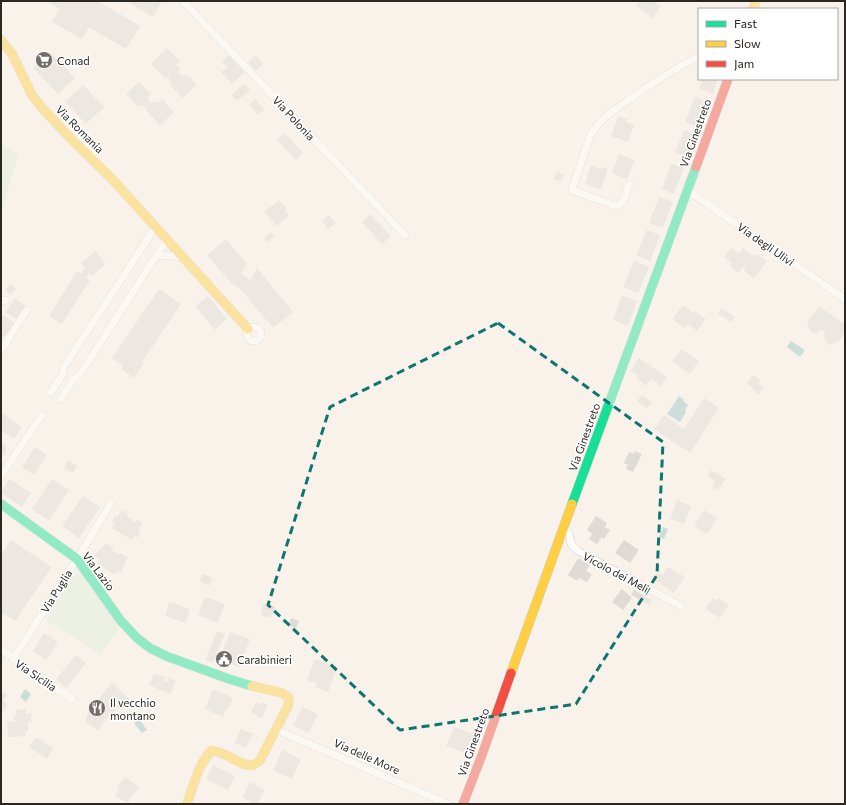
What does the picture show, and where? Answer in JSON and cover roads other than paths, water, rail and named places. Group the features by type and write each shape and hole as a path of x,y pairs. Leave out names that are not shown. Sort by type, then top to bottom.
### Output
{"street":[{"name":"Via Polonia","path":"183,1 405,235"},
{"name":"Via Romania","path":"1,40 12,54 32,95 42,108 156,226 248,330"},
{"path":"629,184 622,203 619,206 572,190 590,136 608,114 660,78 698,57"},
{"name":"Via Ginestreto","path":"463,804 728,80"},
{"name":"Via degli Ulivi","path":"687,190 845,298"},
{"path":"51,392 63,374 64,368 156,226"},
{"path":"62,398 73,379 79,376 167,239"},
{"path":"157,255 183,257"},
{"path":"1,350 27,310"},
{"path":"1,475 42,415"},
{"name":"Via Puglia","path":"13,659 111,503"},
{"name":"Via Lazio","path":"1,504 77,559 117,615 131,632 150,648 166,656 238,682 287,695 289,704 277,730"},
{"name":"Vicolo dei Meli","path":"564,527 569,532 571,544 578,551 681,606"},
{"name":"Via Sicilia","path":"1,650 72,699"},
{"path":"187,804 196,778 206,756 211,751 216,751 246,764 255,765 261,761 277,730"},
{"name":"Via delle More","path":"277,730 448,804"}],"water":[{"path":"791,341 805,350 800,357 787,347"},
{"path":"679,396 688,405 680,422 667,414"},
{"path":"663,527 668,529 664,539 659,537"},
{"path":"25,689 31,694 26,702 20,697"},
{"path":"139,719 147,730 142,733 134,723"}],"place":[{"name":"Conad","path":"44,60"},
{"name":"Carabinieri","path":"224,659"},
{"name":"Il vecchio montano","path":"97,708"}]}
